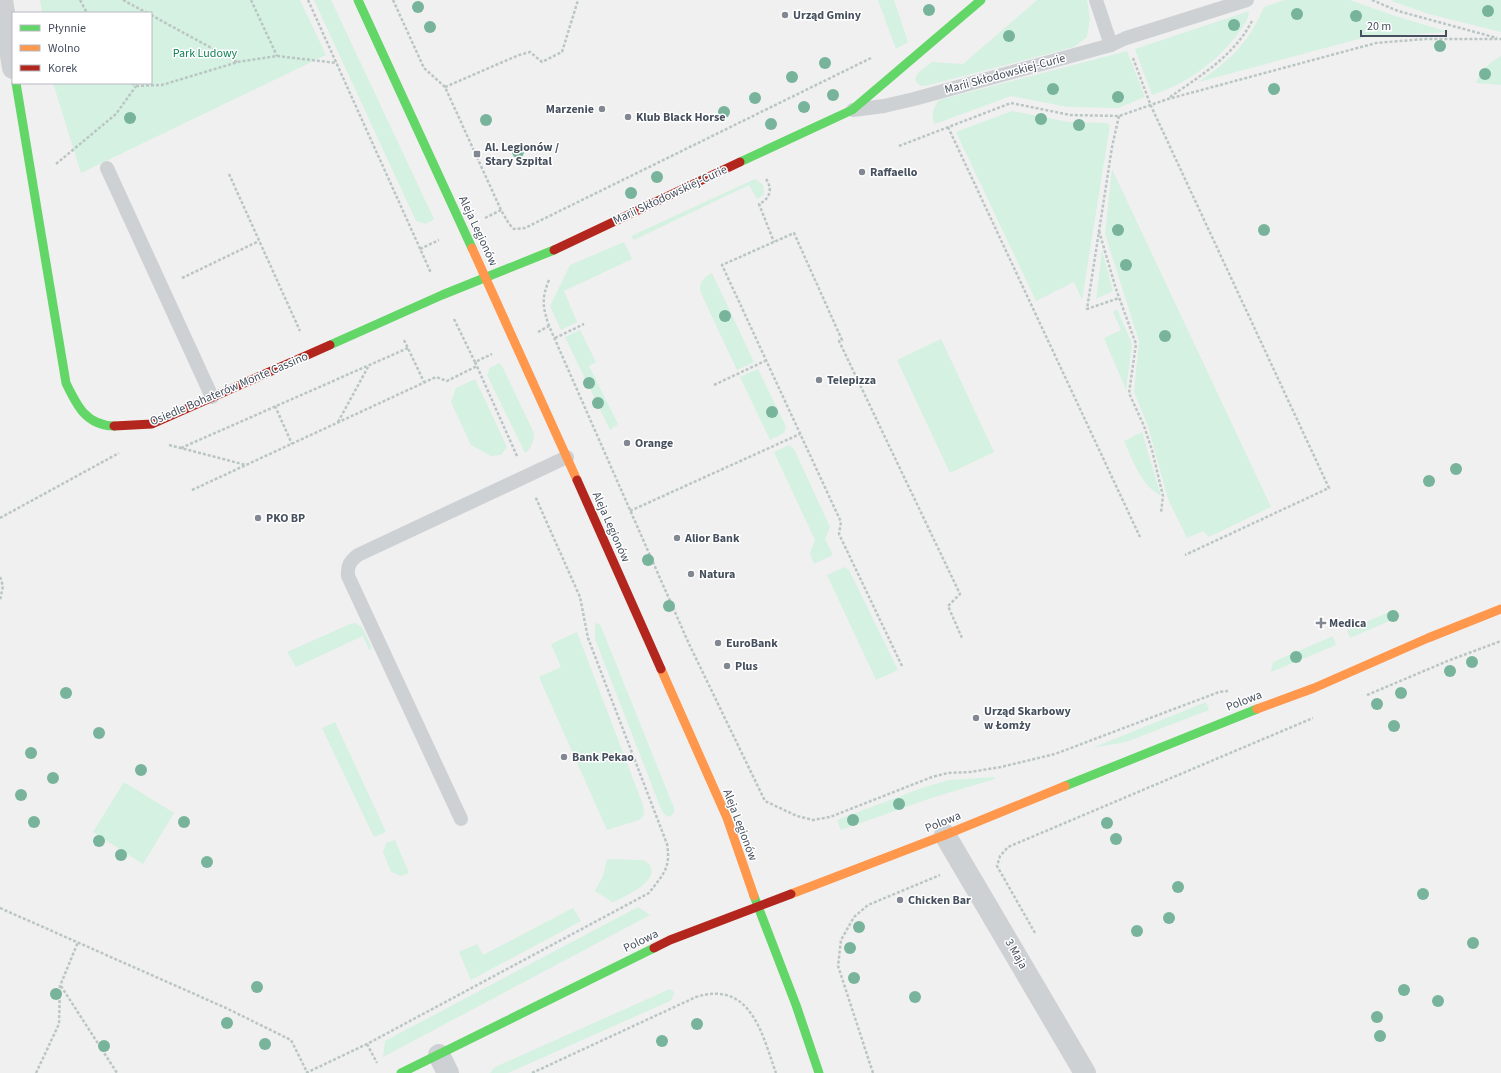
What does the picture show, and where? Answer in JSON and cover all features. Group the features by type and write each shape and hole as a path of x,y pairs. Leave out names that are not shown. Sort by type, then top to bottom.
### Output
{"street":[{"path":"2,0 12,62"},
{"name":"Aleja Legionów","path":"358,0 516,343 726,818 796,1005 819,1073"},
{"name":"Marii Skłodowskiej-Curie","path":"486,278 556,249 852,110 980,0"},
{"name":"Osiedle Bohaterów Monte Cassino","path":"16,84 66,383 74,402 86,417 96,424 121,427 152,424 442,294 486,278"},
{"name":"Polowa","path":"401,1073 443,1064 670,940 945,835 1253,710 1314,688 1428,638 1501,609"},
{"name":"3 Maja","path":"945,835 1085,1073"}],"lane":[{"path":"1096,0 1111,45"},
{"name":"Marii Skłodowskiej-Curie","path":"852,110 884,106 914,99 1111,45 1126,38 1247,0"},
{"path":"107,168 212,397"},
{"path":"461,819 348,576 348,570 351,561 358,556 567,457"}],"path":[{"path":"80,0 86,12"},
{"path":"123,0 145,12"},
{"path":"250,0 277,56"},
{"path":"0,908 226,1008 291,1040 307,1073 367,1044 649,893 667,869 669,857 667,844 588,638 580,597 477,366 420,249 308,0"},
{"path":"393,0 424,68 445,87 509,224 514,229 525,228 875,56"},
{"path":"445,87 519,55 530,52 542,62 562,52 578,0"},
{"path":"1372,0 1398,11 1501,39"},
{"path":"152,16 238,62"},
{"path":"1168,99 1228,53 1244,34 1253,18"},
{"path":"1126,38 1151,106 1330,488 1185,555"},
{"path":"899,146 1011,103 1070,115 1119,116 1168,99 1376,43 1424,39 1501,39"},
{"path":"133,84 136,86 162,85 238,62 277,56 337,63"},
{"path":"32,184 116,114 136,86"},
{"path":"1119,116 1112,147 1087,309 1119,298"},
{"path":"948,127 1140,537"},
{"path":"229,174 310,354"},
{"path":"764,177 770,187 770,196 767,200 759,204 774,242"},
{"path":"1099,231 1119,298 1136,344 1129,392 1144,426 1152,450 1163,496 1161,513"},
{"path":"902,666 839,534 841,522 722,265 794,233 842,340 840,341 960,594 948,606 962,638"},
{"path":"162,287 259,241"},
{"path":"553,275 543,298 543,306 550,326 689,644 765,801 796,816 813,820 830,817 932,777 948,773 970,772 1001,767 1055,754 1219,692 1232,691"},
{"path":"555,338 584,324"},
{"path":"475,362 550,326"},
{"path":"402,335 424,382"},
{"path":"181,448 408,348"},
{"path":"714,385 766,361"},
{"path":"338,423 368,366"},
{"path":"192,490 424,382 436,377 447,381 477,366"},
{"path":"275,406 292,444"},
{"path":"630,511 800,434"},
{"path":"167,445 246,465"},
{"path":"0,518 125,449"},
{"path":"0,577 3,586 0,600"},
{"path":"1367,695 1450,660 1501,641"},
{"path":"1036,935 997,866 1000,856 1008,847 1318,716"},
{"path":"873,1073 838,966 841,940 854,917 868,906 946,873"},
{"path":"36,1073 59,1024 60,986 78,942"},
{"path":"60,986 117,1073"},
{"path":"532,1073 696,997 708,993 722,993 738,1000 756,1020 776,1073"},
{"path":"367,1044 379,1067"}],"green space":[{"name":"Park Ludowy","path":"40,0 300,0 326,55 81,173 53,84 152,84 152,12 42,12"},
{"path":"314,0 331,0 434,219 430,222 421,223 416,221"},
{"path":"878,0 894,0 908,42 896,49"},
{"path":"1037,0 1087,0 1090,19 1087,37 1074,47 929,85 921,86 917,83 915,79 918,73 932,62 963,64"},
{"path":"1285,0 1350,0 1395,16 1449,32 1366,37 1199,82 1221,66 1238,50 1258,20 1264,7"},
{"path":"1501,0 1501,32 1429,14 1391,1"},
{"path":"1249,11 1248,18 1242,28 1234,39 1214,60 1178,84 1152,95 1135,49"},
{"path":"1127,51 1145,97 1118,108 1068,107 1011,96 935,124 933,111 939,100"},
{"path":"1501,56 1501,85 1476,83 1480,74 1486,67"},
{"path":"1012,111 1069,122 1106,123 1110,125 1082,300 1074,282 1036,301 956,132"},
{"path":"1112,169 1271,507 1209,537 1203,531 1187,538 1168,499 1148,426 1134,392 1139,341 1105,234"},
{"path":"755,179 763,185 764,195 757,199 749,185 634,240 631,236"},
{"path":"624,242 632,259 564,291 577,322 561,330 550,306 570,265"},
{"path":"1102,250 1113,291 1096,299"},
{"path":"712,273 754,362 737,370 701,293 700,286 702,281"},
{"path":"1117,309 1132,344 1126,390 1104,338 1121,330 1113,312"},
{"path":"580,330 596,362 589,366 618,424 610,430 565,337"},
{"path":"941,339 994,452 950,473 897,360"},
{"path":"499,363 502,366 534,433 532,444 525,453 487,375 490,368"},
{"path":"758,369 786,427 784,433 770,440 740,377"},
{"path":"475,379 507,447 501,455 491,456 471,445 451,402 456,388"},
{"path":"1142,432 1161,496 1148,486 1138,472 1124,441"},
{"path":"789,445 794,449 830,527 825,539 833,555 814,564 810,553 815,540 774,452"},
{"path":"845,567 849,570 898,670 876,680 827,575"},
{"path":"1396,609 1399,617 1350,638 1347,630"},
{"path":"355,623 362,627 372,648 369,650 363,636 296,667 287,652 350,624"},
{"path":"595,623 600,624 674,808 674,812 670,817 665,815 661,809 595,639"},
{"path":"577,632 643,805 644,815 639,820 607,830 539,677 561,667 551,644"},
{"path":"1333,636 1336,645 1271,672 1273,662"},
{"path":"1206,702 1209,710 1126,742 1092,748"},
{"path":"335,722 386,832 374,837 322,728"},
{"path":"994,777 995,779 931,798 841,830 837,820 922,788 949,780"},
{"path":"124,782 174,813 143,864 93,832"},
{"path":"395,840 409,873 401,876 391,872 383,852 386,843"},
{"path":"607,859 643,860 650,865 651,868 649,879 632,893 612,902 595,891 603,876"},
{"path":"638,907 650,915 383,1057 385,1041"},
{"path":"573,908 581,921 471,980 459,952 477,944 483,955"},
{"path":"670,989 674,992 670,1001 508,1073 490,1073 495,1067"}],"traffic: fast":[{"path":"358,0 472,248"},
{"path":"740,162 852,110 981,0"},
{"path":"16,84 66,383 74,399 89,418 104,425 114,426"},
{"path":"330,345 442,295 554,250"},
{"path":"1065,786 1257,709"},
{"path":"754,896 796,1005 819,1073"},
{"path":"401,1073 654,948"}],"traffic: slow":[{"path":"472,248 577,480"},
{"path":"1257,709 1314,688 1428,638 1501,609"},
{"path":"661,669 727,818 754,896"},
{"path":"791,894 945,835 1065,786"}],"traffic: jam":[{"path":"554,250 740,162"},
{"path":"114,426 152,424 330,345"},
{"path":"577,480 661,669"},
{"path":"654,948 670,940 791,894"}],"place":[{"name":"Urząd Gminy","path":"785,15"},
{"name":"Marzenie","path":"602,109"},
{"name":"Klub Black Horse","path":"628,117"},
{"name":"Al. Legionów / Stary Szpital","path":"477,154"},
{"name":"Raffaello","path":"862,172"},
{"name":"Telepizza","path":"819,380"},
{"name":"Orange","path":"627,443"},
{"name":"PKO BP","path":"258,518"},
{"name":"Alior Bank","path":"677,538"},
{"name":"Natura","path":"691,574"},
{"name":"Medica","path":"1321,623"},
{"name":"EuroBank","path":"718,643"},
{"name":"Plus","path":"727,666"},
{"name":"Urząd Skarbowy w Łomży","path":"976,718"},
{"name":"Bank Pekao","path":"564,757"},
{"name":"Chicken Bar","path":"900,900"}]}
